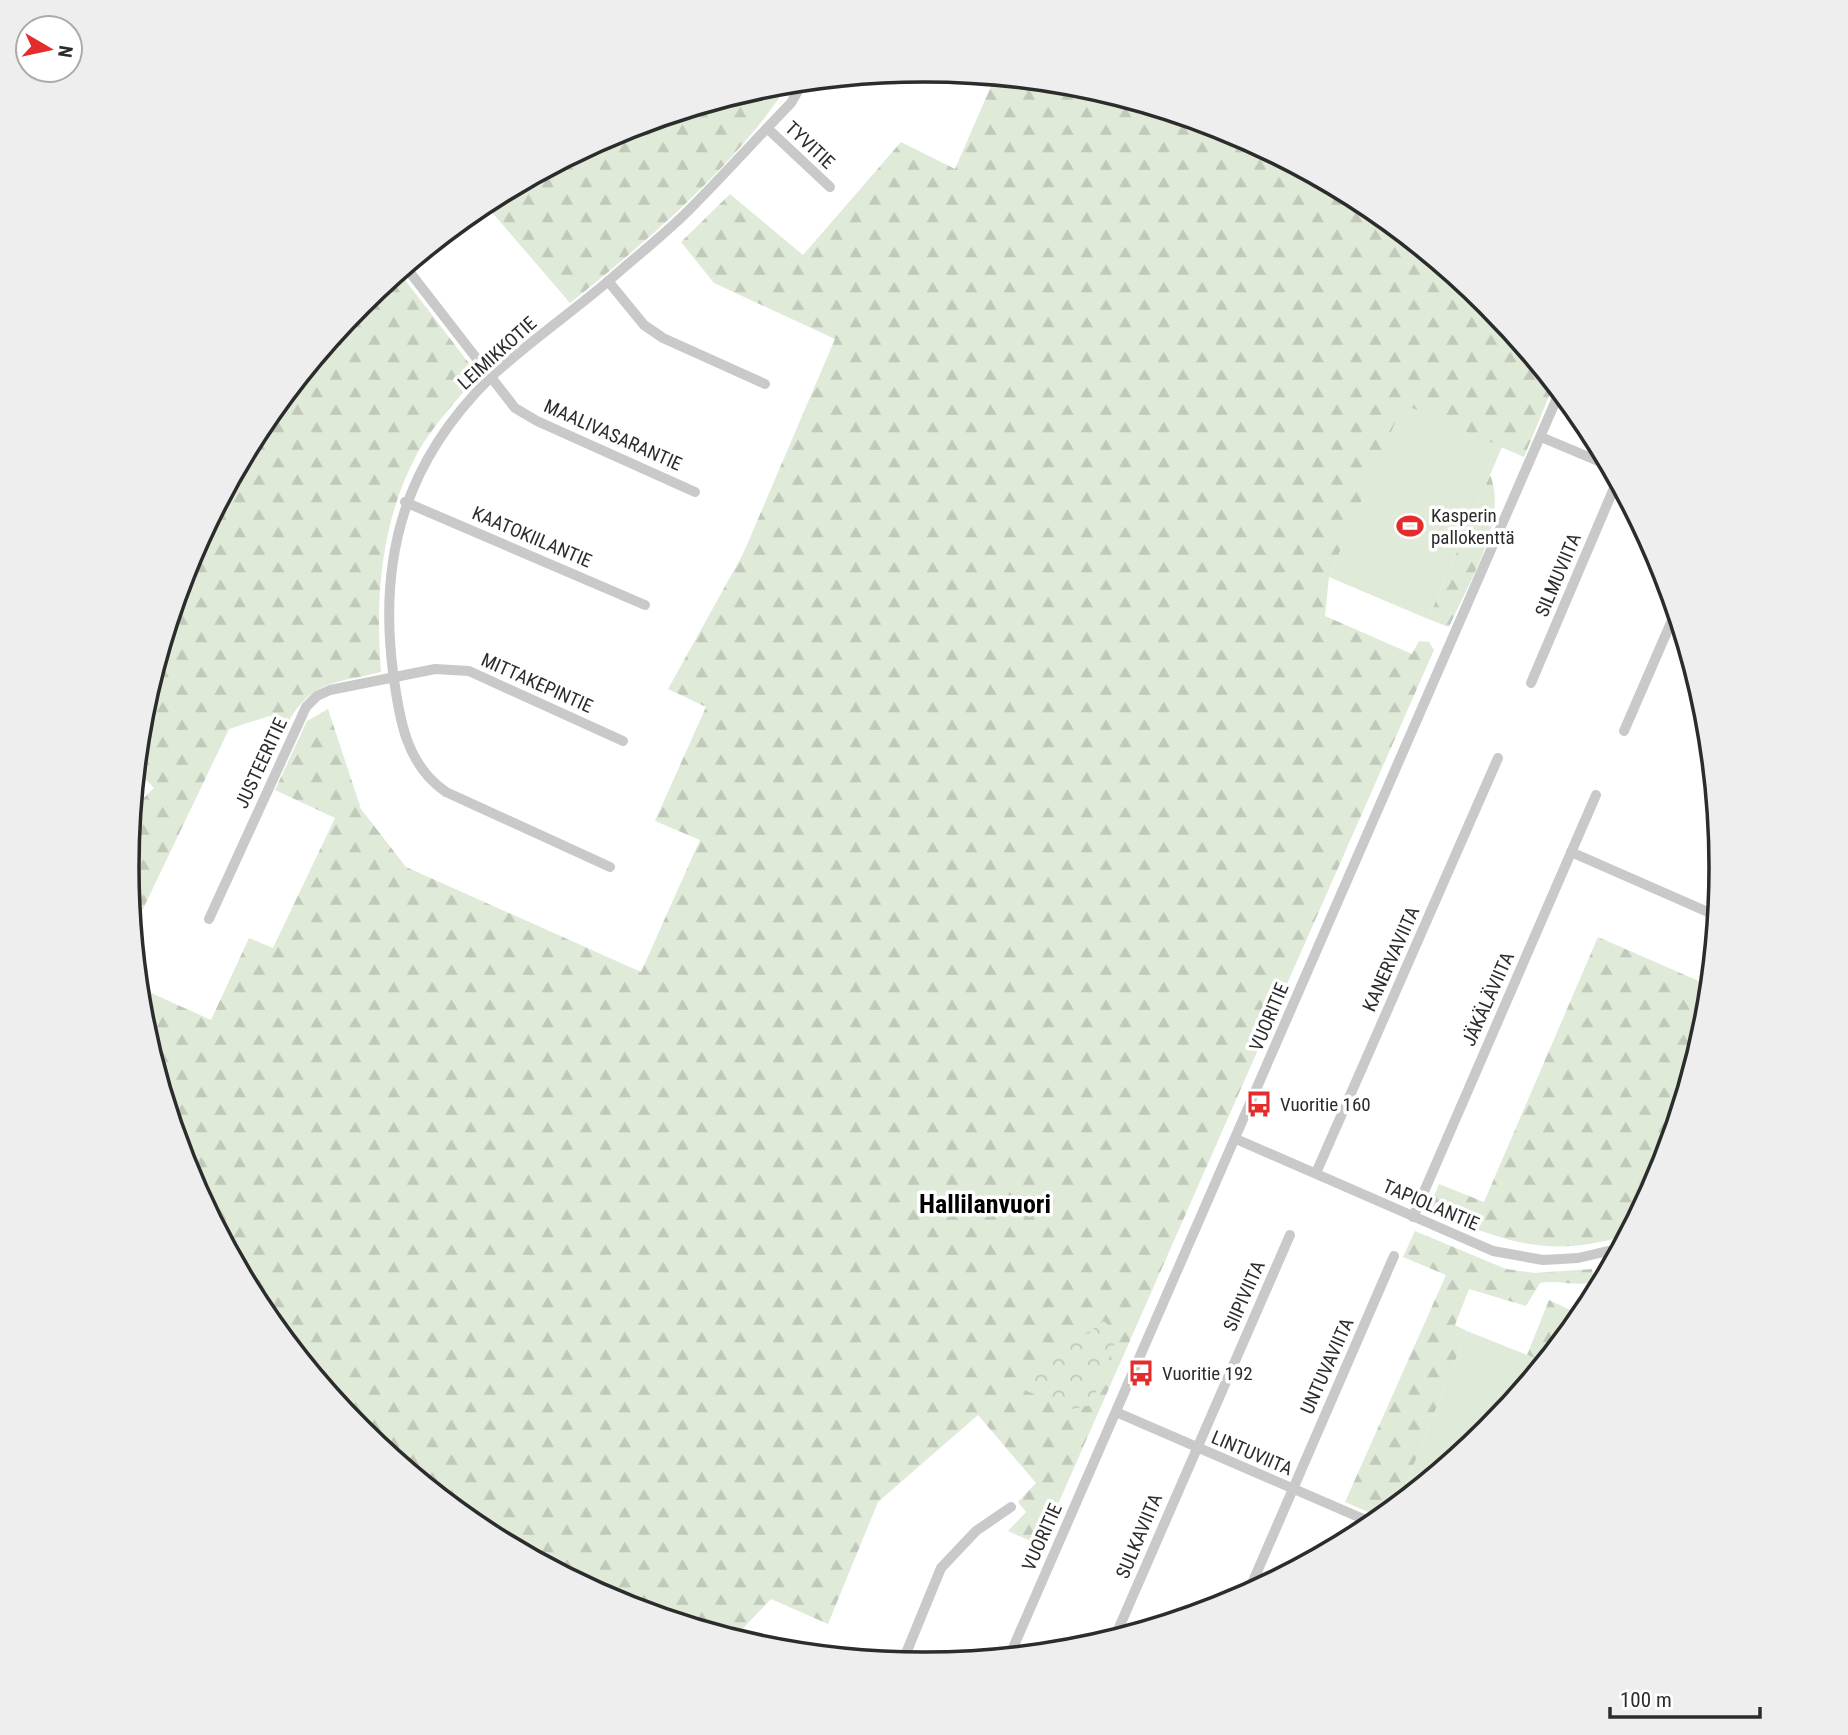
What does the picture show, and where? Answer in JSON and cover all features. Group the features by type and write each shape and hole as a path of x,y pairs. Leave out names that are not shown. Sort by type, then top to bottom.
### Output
{"street":[{"name":"LEIMIKKOTIE","path":"610,867 446,792 428,780 415,760 402,726 394,678 388,594 394,546 405,502 424,461 458,411 492,376 687,213 790,103 796,93"},
{"name":"TYVITIE","path":"767,128 830,187"},
{"name":"MAALIVASARANTIE","path":"411,273 515,408 537,421 695,492"},
{"path":"608,281 643,325 663,338 765,384"},
{"name":"VUORITIE","path":"1013,1647 1556,401"},
{"path":"1541,437 1595,461"},
{"name":"SILMUVIITA","path":"1531,683 1613,491"},
{"name":"KAATOKIILANTIE","path":"405,502 645,604"},
{"path":"1624,732 1671,624"},
{"name":"MITTAKEPINTIE","path":"394,678 435,669 469,671 623,741"},
{"name":"JUSTEERITIE","path":"209,919 306,707 317,696 330,690 394,678"},
{"name":"KANERVAVIITA","path":"1316,1173 1498,758"},
{"name":"JÄKÄLÄVIITA","path":"1413,1217 1596,795"},
{"path":"1571,852 1708,912"},
{"name":"TAPIOLANTIE","path":"1236,1139 1493,1251 1543,1260 1578,1258 1609,1251"},
{"name":"SIIPIVIITA","path":"1196,1447 1290,1235"},
{"name":"UNTUVAVIITA","path":"1253,1580 1394,1256"},
{"name":"LINTUVIITA","path":"1116,1412 1362,1519"},
{"name":"SULKAVIITA","path":"1119,1628 1196,1447"},
{"path":"906,1652 941,1568 976,1531 1011,1507"}],"green space":[{"path":"991,86 1077,97 1127,109 1225,142 1317,187 1402,245 1442,277 1479,312 1550,393 1524,457 1403,405 1329,577 1325,616 1412,654 1419,641 1429,642 1434,650 1040,1545 1008,1531 1026,1512 1018,1502 1036,1483 978,1415 878,1502 828,1624 771,1599 741,1631 672,1611 623,1593 531,1548 446,1490 406,1458 369,1423 301,1346 271,1304 220,1215 180,1120 149,992 211,1020 249,938 273,948 335,818 275,790 307,721 328,709 361,809 406,867 641,972 700,840 655,821 706,707 668,689 743,554 835,339 714,283 681,242 730,194 803,255 901,142 955,169"},
{"path":"780,96 744,143 688,201 659,229 570,303 492,212 531,187 623,142 721,109"},
{"path":"404,279 478,375 424,442 396,504 388,531 380,587 381,672 338,682 316,691 297,709 287,724 269,716 229,729 140,915 142,800 154,788 144,777 145,765 166,664 192,584 231,499 271,431 301,389 334,350"},
{"name":"Kasperin pallokenttä","path":"1403,404 1502,447 1428,619 1329,577"},
{"path":"1490,475 1494,492 1494,512 1490,532 1449,627 1428,619"},
{"path":"1598,937 1701,982 1694,1021 1668,1120 1616,1238 1574,1246 1529,1244 1484,1232 1434,1213 1431,1204 1439,1184 1484,1202"},
{"path":"1415,1231 1506,1269 1534,1273 1592,1269 1593,1277 1590,1282 1582,1284 1540,1283 1526,1306 1469,1289 1455,1325 1467,1331 1406,1487 1370,1513 1345,1502 1446,1275 1403,1257"},
{"path":"1549,1300 1572,1311 1536,1359 1527,1355"},
{"path":"1104,1321 1118,1335 1091,1405 1072,1409 1014,1386"},
{"path":"1467,1331 1536,1359 1479,1423 1442,1458 1405,1487"}],"place":[{"name":"Kasperin pallokenttä","path":"1410,526"},
{"name":"Vuoritie 160","path":"1259,1104"},
{"name":"Vuoritie 192","path":"1141,1373"}],"district":[{"name":"Hallilanvuori","path":"985,1204"}]}
